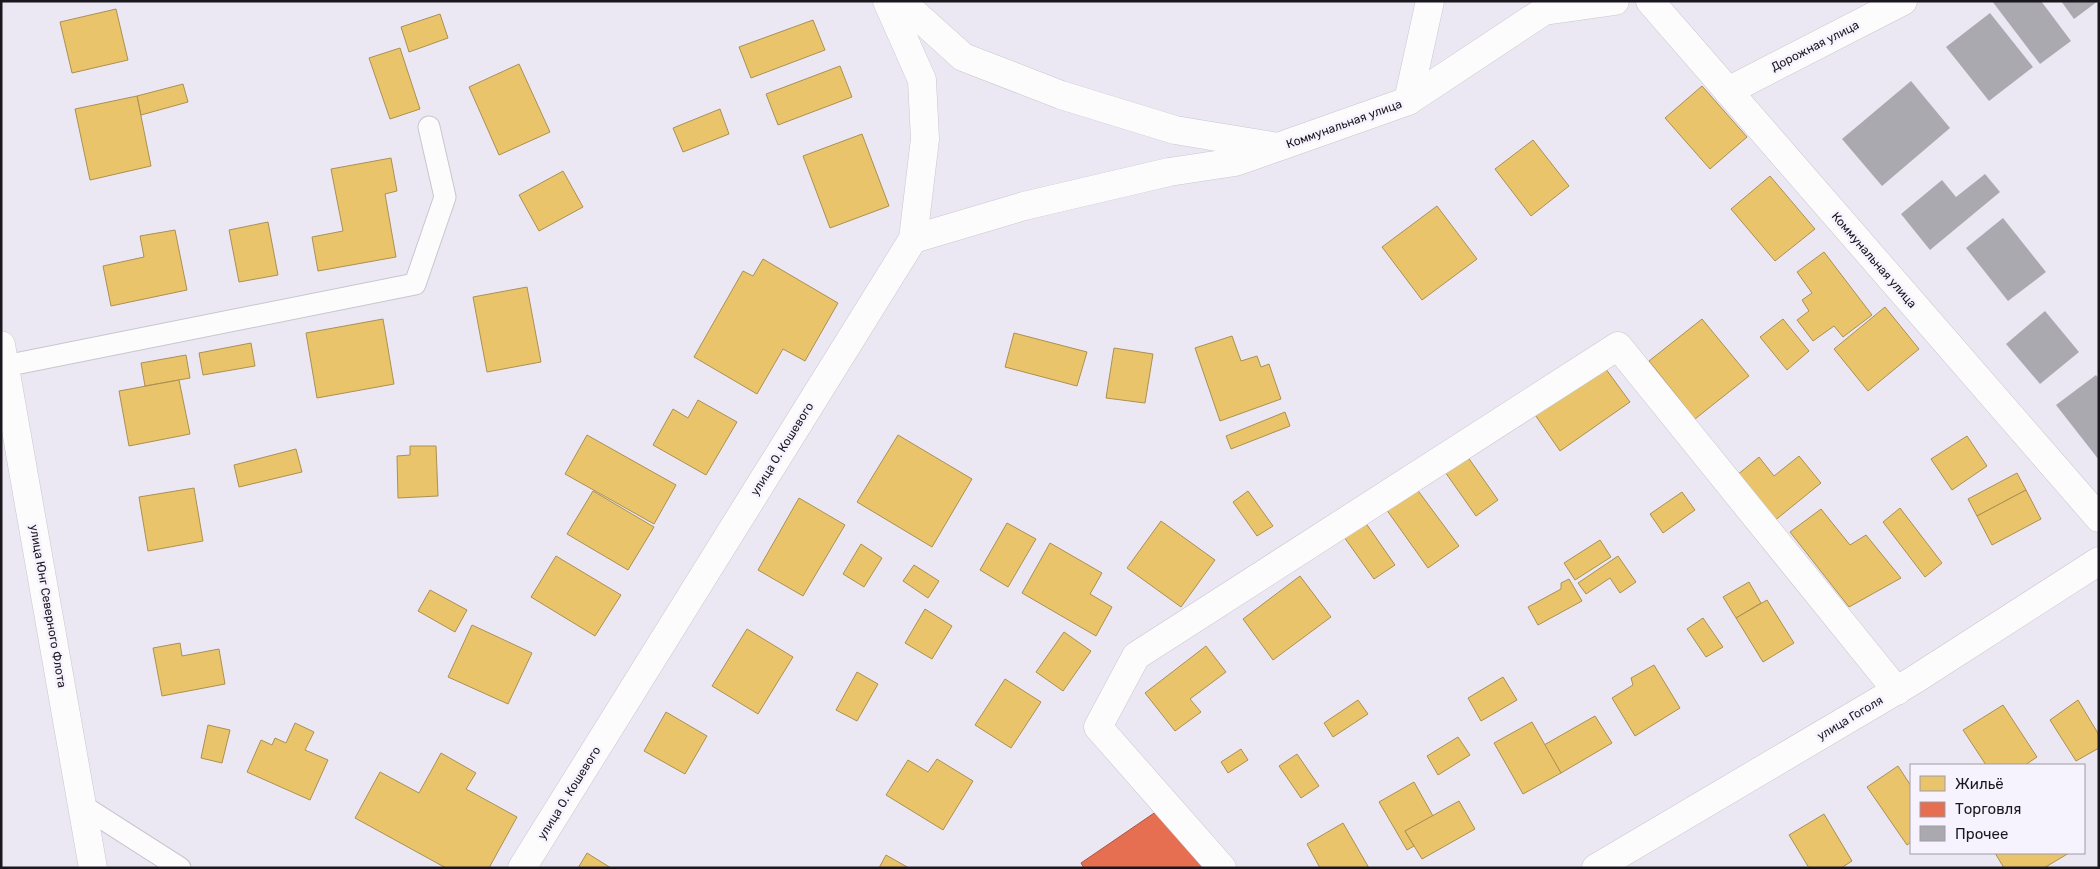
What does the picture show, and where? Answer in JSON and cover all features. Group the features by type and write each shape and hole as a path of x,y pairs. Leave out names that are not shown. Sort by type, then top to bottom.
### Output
{"street":[{"name":"улица О. Кошевого","path":"522,868 913,239 925,139 922,80 887,1"},
{"name":"Коммунальная улица","path":"902,1 963,57 1061,95 1175,130 1278,147 1408,101 1544,11 1615,1"},
{"path":"1408,101 1430,1"},
{"name":"Коммунальная улица","path":"1650,1 2099,518"},
{"name":"Дорожная улица","path":"1728,91 1903,1"},
{"path":"913,239 1024,206 1169,172 1235,162 1278,147"},
{"path":"1222,868 1098,727 1136,656 1618,346 1896,691"},
{"name":"улица Юнг Северного Флота","path":"3,356 93,868"},
{"name":"улица Гоголя","path":"1596,868 1896,691 2099,560"}],"lane":[{"path":"3,356 415,284 445,197 429,127"},
{"path":"83,806 180,868"}],"building: Жильё":[{"path":"116,9 128,60 72,73 60,22"},
{"path":"440,14 448,38 409,52 401,27"},
{"path":"813,20 825,50 751,78 739,47"},
{"path":"400,48 420,109 390,119 369,58"},
{"path":"519,64 550,132 499,155 469,87"},
{"path":"840,66 852,97 778,125 766,94"},
{"path":"183,84 188,102 141,115 137,96"},
{"path":"1702,86 1747,137 1710,169 1665,118"},
{"path":"137,96 151,166 90,180 75,109"},
{"path":"720,109 729,134 683,152 673,128"},
{"path":"862,134 889,206 830,228 803,156"},
{"path":"1533,140 1569,186 1531,216 1495,169"},
{"path":"391,158 397,191 385,194 396,257 318,271 312,237 343,231 331,169"},
{"path":"563,171 583,207 539,231 519,195"},
{"path":"1770,176 1815,229 1775,261 1731,209"},
{"path":"1437,206 1477,259 1422,300 1382,247"},
{"path":"268,222 278,275 239,282 229,230"},
{"path":"175,230 187,290 111,306 103,266 144,257 140,236"},
{"path":"1824,252 1872,315 1843,337 1834,326 1813,341 1797,320 1809,311 1802,300 1812,293 1797,272"},
{"path":"763,259 838,303 805,361 783,349 757,394 694,357 743,271 753,276"},
{"path":"527,287 541,362 487,372 473,297"},
{"path":"1885,307 1919,349 1868,391 1834,349"},
{"path":"383,319 394,384 317,398 306,333"},
{"path":"1702,319 1749,376 1695,419 1649,361"},
{"path":"1783,319 1809,351 1787,370 1760,337"},
{"path":"1014,333 1087,352 1077,386 1005,367"},
{"path":"1232,336 1241,361 1257,356 1261,367 1269,364 1281,399 1220,421 1195,348"},
{"path":"251,343 255,366 203,375 199,353"},
{"path":"1114,348 1153,354 1145,403 1106,398"},
{"path":"186,355 190,378 145,386 141,363"},
{"path":"1600,361 1630,402 1560,451 1531,409"},
{"path":"179,380 190,434 129,446 119,391"},
{"path":"698,400 737,422 706,475 653,445 673,409 688,418"},
{"path":"1285,412 1290,426 1231,449 1226,436"},
{"path":"587,435 676,485 654,524 565,474"},
{"path":"898,435 972,479 932,547 857,502"},
{"path":"1967,436 1987,466 1952,490 1931,459"},
{"path":"410,446 436,446 438,496 398,498 397,456 410,455"},
{"path":"296,449 302,472 239,487 234,465"},
{"path":"1465,453 1498,500 1476,516 1443,469"},
{"path":"1799,456 1821,483 1773,522 1736,476 1759,457 1774,476"},
{"path":"2017,473 2026,490 1977,516 1968,499"},
{"path":"194,488 203,541 148,551 139,497"},
{"path":"1416,488 1459,546 1428,568 1386,509"},
{"path":"2026,490 2041,519 1992,545 1977,516"},
{"path":"593,491 654,527 628,570 567,534"},
{"path":"1248,491 1273,526 1257,536 1233,502"},
{"path":"1682,492 1695,510 1663,533 1650,514"},
{"path":"799,498 845,525 803,596 758,570"},
{"path":"1900,508 1942,563 1925,577 1883,522"},
{"path":"1821,509 1850,545 1866,535 1901,578 1849,607 1790,532"},
{"path":"1161,521 1215,560 1181,607 1127,568"},
{"path":"1365,522 1395,565 1374,579 1344,537"},
{"path":"1007,523 1036,539 1008,587 980,570"},
{"path":"1600,540 1611,557 1575,580 1564,563"},
{"path":"1050,543 1102,573 1090,594 1112,607 1096,636 1022,593"},
{"path":"861,544 882,558 864,587 843,574"},
{"path":"556,556 621,595 595,636 531,597"},
{"path":"1618,556 1636,582 1620,593 1610,578 1586,594 1578,583"},
{"path":"914,565 939,581 928,598 903,581"},
{"path":"1300,576 1331,617 1273,660 1243,619"},
{"path":"1569,579 1582,601 1538,625 1528,607 1561,589 1561,583"},
{"path":"1749,582 1761,603 1736,618 1723,597"},
{"path":"430,590 467,610 455,632 418,611"},
{"path":"1767,600 1794,643 1763,662 1736,618"},
{"path":"925,609 952,626 932,659 905,643"},
{"path":"1703,618 1723,647 1706,657 1687,629"},
{"path":"472,625 532,653 508,704 448,677"},
{"path":"747,629 793,657 758,714 712,686"},
{"path":"1064,632 1091,651 1063,691 1036,672"},
{"path":"180,643 182,656 219,649 225,684 162,696 153,648"},
{"path":"1206,646 1226,672 1190,699 1201,712 1175,731 1145,693"},
{"path":"1654,665 1680,708 1635,736 1612,698 1633,685 1631,678"},
{"path":"857,672 878,684 857,721 836,710"},
{"path":"1503,677 1517,700 1481,721 1468,698"},
{"path":"1005,679 1041,702 1011,748 975,725"},
{"path":"1358,700 1368,714 1333,737 1324,723"},
{"path":"2078,700 2099,735 2099,748 2076,761 2050,720"},
{"path":"2003,705 2037,757 2026,764 1985,764 1963,730"},
{"path":"666,712 707,736 685,774 644,751"},
{"path":"1595,716 1612,743 1561,773 1544,745"},
{"path":"1532,722 1561,773 1523,794 1494,743"},
{"path":"295,723 314,732 305,750 328,760 310,800 247,772 261,740 272,745 275,738 286,743"},
{"path":"208,725 230,730 222,763 201,758"},
{"path":"1458,737 1470,755 1438,775 1427,756"},
{"path":"1241,749 1248,760 1228,773 1221,762"},
{"path":"441,753 476,773 466,789 517,817 489,868 446,868 355,818 380,772 419,793"},
{"path":"1297,754 1319,786 1301,798 1279,766"},
{"path":"937,759 973,781 943,830 886,795 908,760 928,772"},
{"path":"1898,766 1910,784 1910,843 1907,845 1867,787"},
{"path":"1414,782 1433,816 1405,831 1414,846 1407,850 1379,802"},
{"path":"1459,801 1475,829 1422,859 1405,831"},
{"path":"1824,814 1852,861 1841,868 1809,868 1789,835"},
{"path":"1343,823 1369,868 1320,868 1307,844"},
{"path":"587,853 611,868 578,868"},
{"path":"1996,854 2067,854 2044,868 2004,868"},
{"path":"886,855 909,868 879,868"}],"building: Торговля":[{"path":"1163,807 1205,868 1084,868 1081,863"}],"building: Прочее":[{"path":"1992,1 2041,1 2071,41 2040,64"},
{"path":"2061,1 2098,1 2074,19"},
{"path":"1990,13 2033,67 1989,101 1946,47"},
{"path":"1911,81 1950,128 1882,186 1842,139"},
{"path":"1985,174 2000,192 1930,250 1901,214 1942,180 1956,197"},
{"path":"2003,218 2046,272 2008,301 1966,248"},
{"path":"2045,311 2079,352 2040,384 2006,344"},
{"path":"2096,375 2099,379 2099,460 2056,405"}]}
